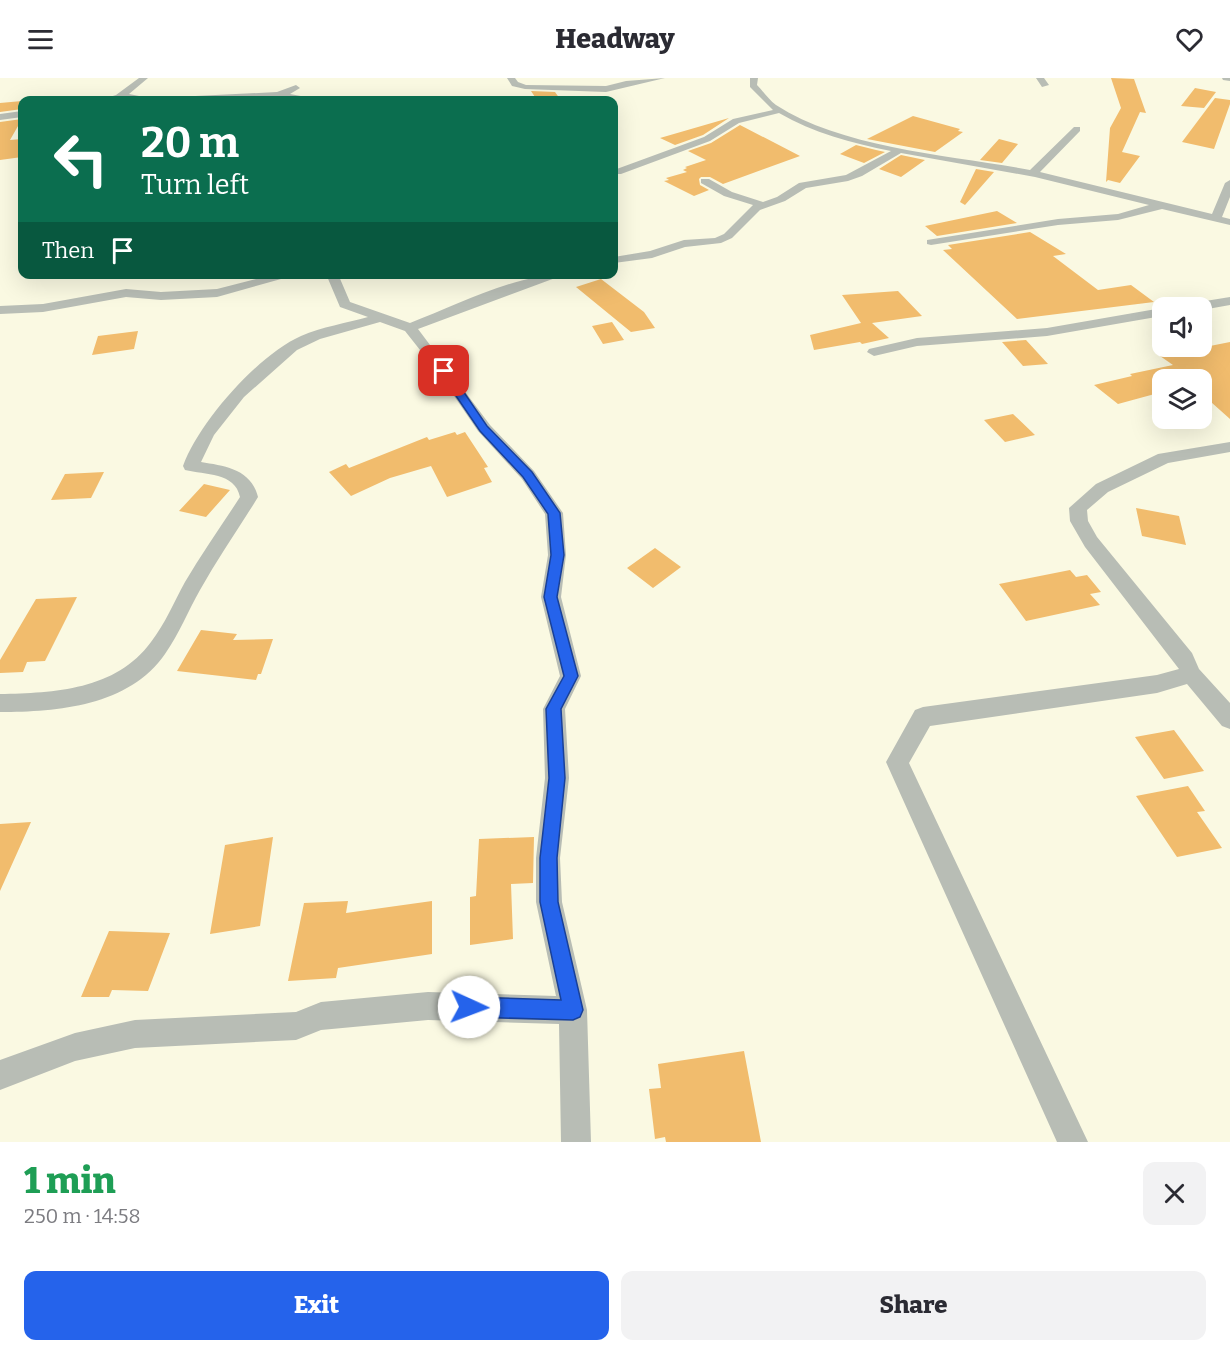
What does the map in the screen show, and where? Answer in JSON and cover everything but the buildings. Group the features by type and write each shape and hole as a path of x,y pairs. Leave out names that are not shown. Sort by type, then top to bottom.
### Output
{"street":[{"path":"120,96 144,78"},
{"path":"291,78 297,88 309,96"},
{"path":"511,78 515,84 525,87 598,89 661,78"},
{"path":"754,78 753,85 757,93 779,110 809,126 898,151 978,162 1230,222"},
{"path":"278,94 297,88"},
{"path":"251,96 278,94 292,96"},
{"path":"120,96 131,96"},
{"path":"618,172 708,139 736,121 771,114 779,110"},
{"path":"0,117 18,115"},
{"path":"1032,174 1077,129"},
{"path":"618,259 651,254 684,244 717,241 728,236 756,208 781,199 803,185 848,178 858,174 898,151"},
{"path":"705,181 737,197 763,205"},
{"path":"1216,219 1230,183"},
{"path":"931,242 1058,222 1119,217 1159,206"},
{"path":"0,310 43,308 126,293 161,296 217,292 272,279"},
{"path":"334,279 345,304 410,328 484,428 528,475 554,513 557,555 551,597 571,676 554,709 557,778 548,858 549,902 573,1010 576,1142"},
{"path":"410,328 498,294 544,279"},
{"path":"1212,304 1230,301"},
{"path":"874,352 917,342 1089,326 1152,314"},
{"path":"0,703 36,703 102,691 127,677 154,654 204,567 249,497 249,488 238,476 191,466 193,455 204,434 245,387 305,339 382,317"},
{"path":"1230,447 1164,458 1102,488 1078,507 1079,521 1091,542 1185,659 1191,674 1230,718"},
{"path":"1073,1142 897,762 923,717 1157,684 1191,674"},
{"path":"0,1075 75,1047 135,1034 296,1026 321,1016 428,1006 573,1010"}],"route":[{"path":"444,371 484,428 528,475 554,513 557,555 551,597 571,676 554,709 557,778 548,858 549,902 573,1010 469,1007"}]}
